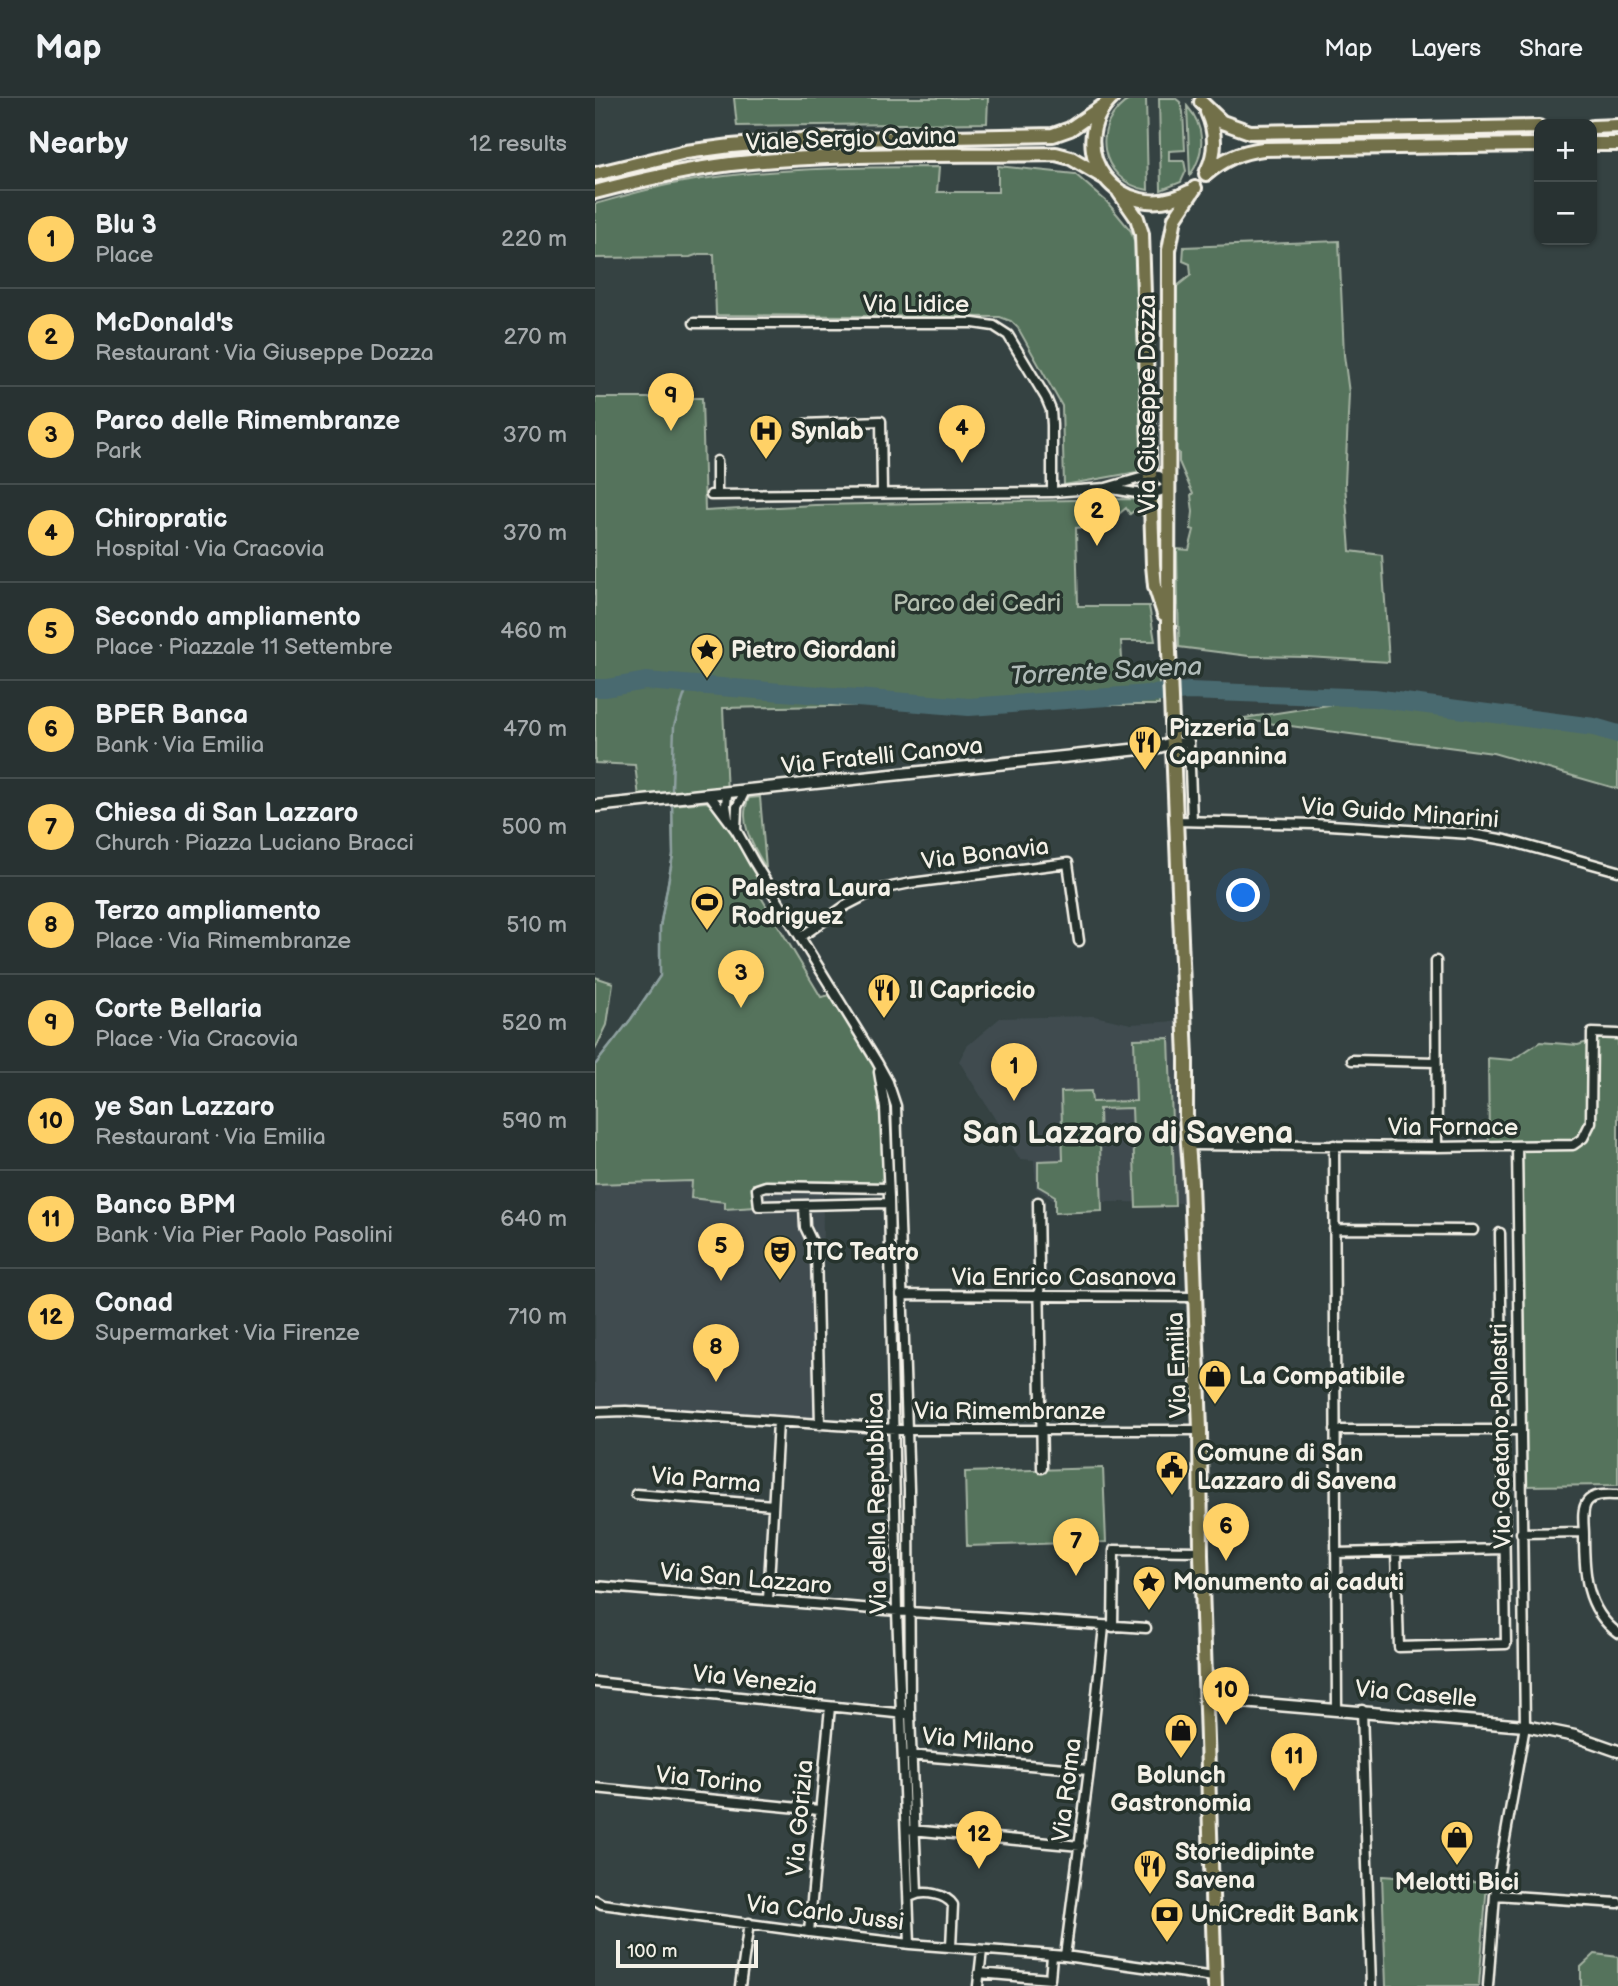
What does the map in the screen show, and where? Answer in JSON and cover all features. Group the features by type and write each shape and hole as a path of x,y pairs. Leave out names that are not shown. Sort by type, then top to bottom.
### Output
{"main road":[{"path":"1198,100 1222,122 1250,132 1534,127"},
{"path":"1198,100 1208,113 1215,137 1215,150 1206,174"},
{"path":"1109,101 1095,128 1093,141 1098,167 1105,178 1119,192 1138,201 1155,203 1176,199 1195,188"},
{"name":"Viale Sergio Cavina","path":"595,174 686,152 801,140 1053,135 1070,129 1109,101"},
{"path":"1597,127 1618,126"},
{"path":"1597,144 1618,144"},
{"path":"1206,174 1220,162 1237,154 1263,149 1534,145"},
{"name":"Viale Sergio Cavina","path":"595,192 684,171 731,164 810,158 1056,154 1071,158 1105,178"},
{"name":"Via Giuseppe Dozza","path":"1171,691 1167,485 1169,250 1175,218 1206,174"},
{"name":"Via Giuseppe Dozza","path":"1119,192 1137,218 1142,234 1155,586 1168,627"},
{"name":"Via Emilia","path":"1171,691 1200,1430 1201,1551 1215,1982"}],"street":[{"name":"Via Lidice","path":"694,323 973,323 994,326 1008,335 1020,352 1051,410 1052,492"},
{"path":"804,424 881,421 882,493"},
{"path":"717,461 714,495 1052,492 1106,488 1151,494 1162,492 1167,485 1159,476 1151,475 1106,488"},
{"path":"1172,743 1189,742 1192,821"},
{"name":"Via Fratelli Canova","path":"595,806 1159,747 1172,743"},
{"path":"736,830 737,807 745,791"},
{"path":"727,793 729,821"},
{"name":"Via della Repubblica","path":"709,794 736,830 877,1062 888,1082 896,1106 910,1612 906,1714"},
{"name":"Via Guido Minarini","path":"1176,821 1314,824 1472,834 1506,840 1618,871"},
{"name":"Via Bonavia","path":"800,937 860,897 886,888 1068,863 1079,941"},
{"path":"1436,961 1437,1147"},
{"name":"Via Fornace","path":"1188,1145 1567,1146 1583,1138 1591,1122 1592,1033 1618,1034"},
{"path":"1352,1060 1436,1062"},
{"name":"Via della Repubblica","path":"877,1062 885,1108 889,1200 897,1611 908,1755 910,1944"},
{"path":"885,1108 896,1106"},
{"path":"1334,1145 1337,1708"},
{"name":"Via Gaetano Pollastri","path":"1488,1986 1495,1895 1525,1726 1517,1146"},
{"path":"888,1188 766,1186 757,1189 759,1206 900,1198"},
{"path":"1038,1202 1042,1468"},
{"path":"804,1205 805,1227 816,1250 820,1425"},
{"path":"1335,1229 1473,1230"},
{"path":"1396,1551 1399,1647 1506,1644 1500,1233"},
{"name":"Via Enrico Casanova","path":"891,1295 1195,1297"},
{"name":"Via Rimembranze","path":"595,1412 626,1411 895,1430 1200,1430"},
{"name":"Via Parma","path":"768,1600 778,1422"},
{"path":"1335,1430 1520,1430"},
{"name":"Via Parma","path":"636,1494 773,1505"},
{"path":"1618,1495 1599,1495 1589,1500 1585,1507 1584,1532 1585,1575 1589,1592 1597,1610 1618,1633"},
{"path":"1521,1533 1584,1532"},
{"path":"1336,1553 1504,1549"},
{"name":"Via Roma","path":"1065,1956 1108,1627 1114,1550 1201,1551"},
{"name":"Via San Lazzaro","path":"595,1586 1146,1628"},
{"name":"Via Venezia","path":"595,1682 906,1714"},
{"name":"Via Caselle","path":"1206,1699 1363,1710 1525,1726 1575,1736 1618,1751"},
{"name":"Via Gorizia","path":"809,1932 831,1707"},
{"path":"1363,1710 1371,1986"},
{"name":"Via Milano","path":"908,1755 1090,1770"},
{"name":"Via Torino","path":"595,1788 820,1810"},
{"path":"910,1830 1080,1846"},
{"name":"Via della Repubblica","path":"910,1830 917,1893"},
{"path":"909,1901 917,1893 945,1897 951,1901 951,1947"},
{"path":"1495,1895 1618,1903"},
{"name":"Via Carlo Jussi","path":"595,1900 602,1904 809,1932 910,1944 1065,1956 1215,1982"},
{"path":"740,1986 749,1923"},
{"path":"978,1986 982,1950"},
{"path":"979,1973 1050,1979 1052,1956"}],"shaded area":[{"path":"1094,1016 1131,1024 1178,1021 1185,1203 1054,1201 1036,1188 1034,1160 1020,1159 959,1061 967,1046 1000,1018"},
{"path":"595,1170 823,1174 822,1421 698,1416 595,1418"}],"green space":[{"path":"734,98 988,98 987,123 737,126"},
{"path":"1132,98 1146,98 1148,190 1131,185 1119,176 1110,164 1105,150 1109,121 1118,109"},
{"path":"1159,98 1175,98 1180,102 1185,150 1169,151 1169,161 1184,161 1186,171 1181,182 1161,190"},
{"path":"1187,106 1197,122 1201,140 1199,158 1190,175"},
{"path":"998,166 1075,174 1107,202 1131,231 1136,247 1142,460 1137,472 1064,485 1062,406 1018,328 1011,321 1000,317 716,315 714,254 690,257 595,258 595,204 661,186 715,177 779,171 939,167 937,192 998,192"},
{"path":"1339,241 1344,355 1349,393 1345,484 1350,551 1382,555 1389,662 1249,656 1179,647 1177,549 1189,550 1194,530 1191,529 1193,494 1179,462 1179,453 1175,450 1176,287 1191,275 1190,264 1183,261 1184,247"},
{"name":"Parco dei Cedri","path":"595,398 702,398 705,511 815,505 1132,499 1141,502 1143,516 1135,510 1130,514 1126,508 1114,518 1110,513 1104,518 1101,514 1096,518 1092,514 1085,519 1084,527 1076,528 1078,606 1149,606 1155,641 1121,641 1123,678 1159,676 1159,705 975,705 847,696 931,704 723,708 727,793 639,797 635,765 595,763"},
{"path":"1374,698 1594,727 1618,734 1618,789 1493,753 1238,719"},
{"path":"760,797 766,868 749,834 745,816 749,798"},
{"path":"706,802 723,811 768,884 761,897 821,997 835,994 877,1062 885,1100 888,1184 753,1184 756,1207 725,1209 725,1202 691,1198 692,1181 595,1184 595,1065 660,976 660,927 673,855 672,805"},
{"path":"595,977 613,983 607,1025 595,1050"},
{"path":"1169,1038 1175,1206 1136,1207 1132,1108 1099,1109 1102,1211 1055,1213 1055,1196 1038,1186 1038,1161 1063,1160 1061,1092 1091,1091 1092,1102 1136,1101 1134,1039"},
{"path":"1618,1038 1618,1485 1520,1486 1517,1142 1489,1142 1488,1058 1512,1060 1540,1042 1578,1045 1597,1039"},
{"path":"1103,1468 1106,1542 967,1546 965,1472"},
{"path":"1382,1876 1487,1883 1479,1986 1386,1986"},
{"path":"1595,1954 1618,1957 1618,1986 1581,1986 1581,1967"}],"waterway":[{"name":"Torrente Savena","path":"595,688 646,681 969,707 1190,691 1374,698 1594,727 1618,734"},
{"path":"672,789 674,726 688,684"},
{"path":"595,1065 660,976 660,927 673,855 672,802"}],"place":[{"name":"Corte Bellaria","path":"671,431"},
{"name":"Synlab","path":"766,461"},
{"name":"Chiropratic","path":"962,463"},
{"name":"McDonald's","path":"1097,546"},
{"name":"Pietro Giordani","path":"707,680"},
{"name":"Pizzeria La Capannina","path":"1145,772"},
{"name":"Palestra Laura Rodriguez","path":"707,932"},
{"name":"Parco delle Rimembranze","path":"741,1008"},
{"name":"Il Capriccio","path":"884,1020"},
{"name":"Blu 3","path":"1014,1101"},
{"name":"Secondo ampliamento","path":"721,1281"},
{"name":"ITC Teatro","path":"780,1282"},
{"name":"Terzo ampliamento","path":"716,1382"},
{"name":"La Compatibile","path":"1215,1406"},
{"name":"Comune di San Lazzaro di Savena","path":"1172,1497"},
{"name":"BPER Banca","path":"1226,1561"},
{"name":"Chiesa di San Lazzaro","path":"1076,1576"},
{"name":"Monumento ai caduti","path":"1149,1612"},
{"name":"ye San Lazzaro","path":"1226,1725"},
{"name":"Bolunch Gastronomia","path":"1181,1760"},
{"name":"Banco BPM","path":"1294,1791"},
{"name":"Melotti Bici","path":"1457,1867"},
{"name":"Conad","path":"979,1869"},
{"name":"Storiedipinte Savena","path":"1150,1896"},
{"name":"UniCredit Bank","path":"1167,1944"}],"district":[{"name":"San Lazzaro di Savena","path":"1128,1133"}]}
